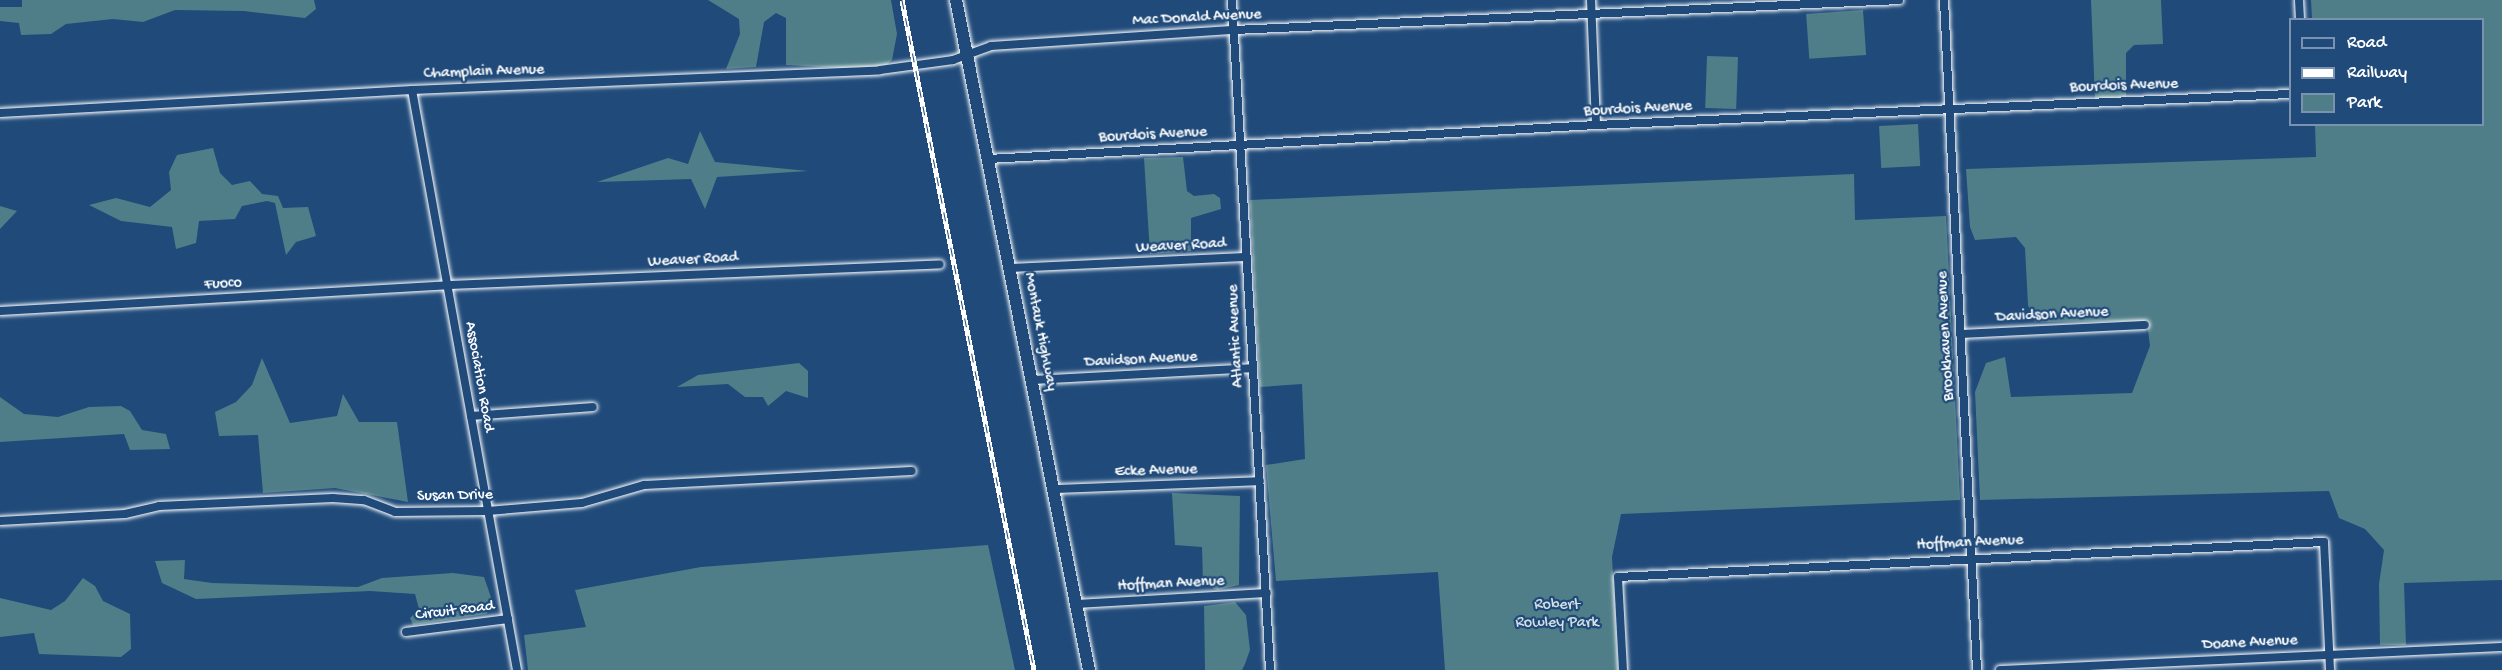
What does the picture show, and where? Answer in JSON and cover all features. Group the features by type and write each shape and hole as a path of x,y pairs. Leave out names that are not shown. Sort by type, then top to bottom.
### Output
{"main road":[{"name":"Montauk Highway","path":"956,0 1089,670"}],"street":[{"name":"Atlantic Avenue","path":"1232,0 1270,670"},
{"path":"1591,0 1596,125"},
{"name":"Mac Donald Avenue","path":"967,53 984,46 1234,30 1899,0"},
{"name":"Brookhaven Avenue","path":"1944,0 1977,670"},
{"path":"2299,0 2300,18"},
{"name":"Champlain Avenue","path":"0,113 412,90 892,70 953,60 967,53"},
{"name":"Association Road","path":"412,90 517,670"},
{"name":"Bourdois Avenue","path":"988,159 1596,125 2289,94"},
{"name":"Weaver Road","path":"1010,268 1246,257"},
{"name":"Weaver Road","path":"448,285 940,264"},
{"name":"Fuoco","path":"0,311 448,285"},
{"name":"Davidson Avenue","path":"1960,334 2145,325"},
{"name":"Davidson Avenue","path":"1032,380 1252,368"},
{"path":"471,416 593,407"},
{"name":"Susan Drive","path":"0,521 125,514 159,506 333,498 364,500 395,512 488,511 582,503 644,485 912,471"},
{"name":"Ecke Avenue","path":"1054,489 1260,482"},
{"name":"Hoffman Avenue","path":"1623,670 1618,577 1971,557 2324,542 2330,654"},
{"name":"Hoffman Avenue","path":"1076,604 1267,593"},
{"name":"Circuit Road","path":"406,632 508,619"},
{"name":"Doane Avenue","path":"2000,670 2502,647"},
{"path":"2330,654 2330,670"}],"green space":[{"path":"22,0 314,0 316,9 305,18 244,11 175,10 143,22 113,19 66,24 51,34 21,35 19,23 0,21 0,7 22,7"},
{"path":"708,0 891,0 897,34 892,60 880,70 786,65 786,18 776,13 764,22 756,67 726,69 740,34 739,19"},
{"path":"2091,0 2161,0 2163,44 2134,45 2126,53 2126,97 2095,99"},
{"path":"2311,0 2502,0 2502,580 2404,583 2406,645 2380,645 2379,584 2384,550 2365,529 2339,518 2329,491 1980,500 1975,392 1986,363 2005,357 2011,397 2132,393 2150,346 2147,321 2035,322 2028,305 2025,248 2016,237 1975,240 1970,227 1966,169 2316,157 2315,126 2484,126 2484,18 2312,18"},
{"path":"1863,10 1866,55 1809,59 1806,14"},
{"path":"1707,56 1738,57 1736,109 1705,108"},
{"path":"1918,124 1920,166 1881,168 1879,126"},
{"path":"700,131 715,162 808,171 717,177 705,209 691,179 597,182 668,158 688,164"},
{"path":"213,148 220,173 232,185 250,181 262,194 278,196 283,208 308,207 316,236 296,242 286,255 275,203 267,201 242,206 235,219 199,221 196,243 176,249 172,227 121,221 89,205 116,198 150,207 171,190 169,172 177,155"},
{"path":"1183,157 1187,191 1194,196 1214,194 1220,198 1221,209 1191,218 1191,251 1150,254 1144,158"},
{"name":"Robert Rowley Park","path":"1854,174 1855,220 1946,216 1960,500 1621,514 1612,557 1618,670 1445,670 1438,572 1276,581 1266,465 1305,459 1302,384 1260,387 1250,200"},
{"path":"0,206 17,211 0,229"},
{"path":"262,358 290,423 337,416 343,394 359,422 397,422 408,502 335,488 263,493 258,435 219,436 215,412 236,402 252,385"},
{"path":"799,363 808,371 808,398 786,391 768,406 763,397 745,397 728,384 677,387 698,375"},
{"path":"0,397 24,414 58,417 89,407 121,406 130,411 142,430 166,434 170,449 130,450 124,434 0,442"},
{"path":"1172,493 1240,496 1239,585 1217,590 1203,584 1202,547 1175,545"},
{"path":"988,545 1015,670 528,670 524,635 586,627 575,590 701,567"},
{"path":"185,560 184,579 212,583 358,587 382,578 453,573 484,577 494,606 486,614 413,625 410,618 419,609 415,594 370,591 196,599 162,583 155,561"},
{"path":"83,578 95,586 103,601 130,614 131,649 121,657 39,654 34,633 0,637 0,598 51,610 65,601"},
{"path":"1235,602 1246,615 1250,650 1245,664 1242,670 1205,670 1204,606"}],"railway":[{"path":"902,0 1034,670"}]}
